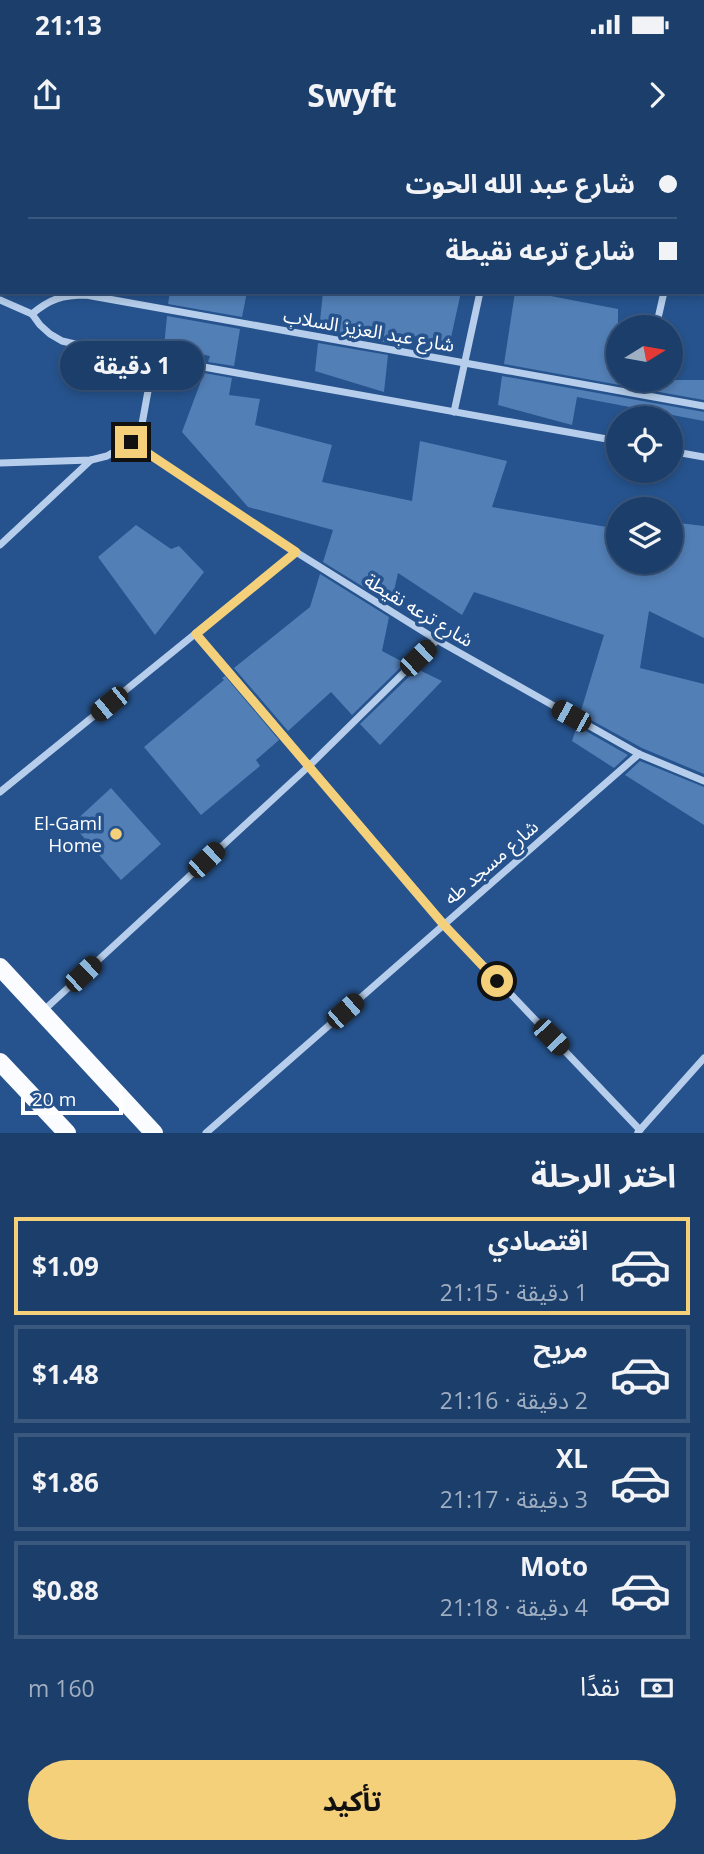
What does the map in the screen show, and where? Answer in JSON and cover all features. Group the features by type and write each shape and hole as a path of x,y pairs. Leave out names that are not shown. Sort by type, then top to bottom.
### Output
{"main road":[{"path":"0,967 154,1133"},
{"path":"0,1062 67,1133"}],"street":[{"path":"454,412 480,294"},
{"path":"659,315 664,294"},
{"name":"شارع عبد العزيز السلاب","path":"32,314 57,298 86,295 704,406"},
{"path":"0,300 32,314 40,325 62,341 606,439"},
{"path":"0,463 91,460 107,456 131,442 142,424 154,358"},
{"name":"شارع ترعه نقيطة","path":"131,442 296,552 437,640 639,754 704,781"},
{"path":"683,453 704,457"},
{"path":"0,545 91,460"},
{"path":"0,792 296,552"},
{"path":"196,634 444,925 639,1132 704,1058"},
{"path":"42,1011 309,766 437,640"},
{"name":"شارع مسجد طه","path":"206,1133 639,754"}],"building":[{"path":"170,294 247,294 242,317 168,304"},
{"path":"323,294 461,294 450,342 390,332 389,343 319,331"},
{"path":"515,294 540,294 618,309 618,315 606,315 606,383 504,364"},
{"path":"167,316 240,329 234,366 208,362 210,356 164,347"},
{"path":"318,343 388,355 384,392 315,371"},
{"path":"204,373 232,378 229,395 260,399 255,425 332,445 322,482 412,501 420,441 507,461 492,507 606,527 606,574 683,574 683,524 704,526 704,638 649,611 640,668 704,684 704,774 642,748 580,714 604,635 474,592 462,615 398,573 391,604 323,562 333,530 248,507 182,432"},
{"path":"502,376 670,406 625,406 577,397 572,425 498,405"},
{"path":"683,380 704,380 704,400 659,392 683,392"},
{"path":"683,408 704,412 704,421 683,417"},
{"path":"136,525 171,549 179,546 204,572 155,635 98,557"},
{"path":"320,574 389,617 382,651 405,663 352,715 331,692 288,731 234,668 310,607"},
{"path":"417,669 442,681 380,745 360,724"},
{"path":"225,676 279,740 256,760 260,766 201,815 144,747 224,680 222,678"},
{"path":"577,726 628,755 614,768 572,741"},
{"path":"640,761 704,787 704,825 625,775"},
{"name":"El-Gaml Home","path":"111,788 161,844 121,880 72,824"}],"place":[{"name":"El-Gaml Home","path":"116,834"}],"route":[{"path":"131,442 296,552 196,634 444,925 497,981"}]}
